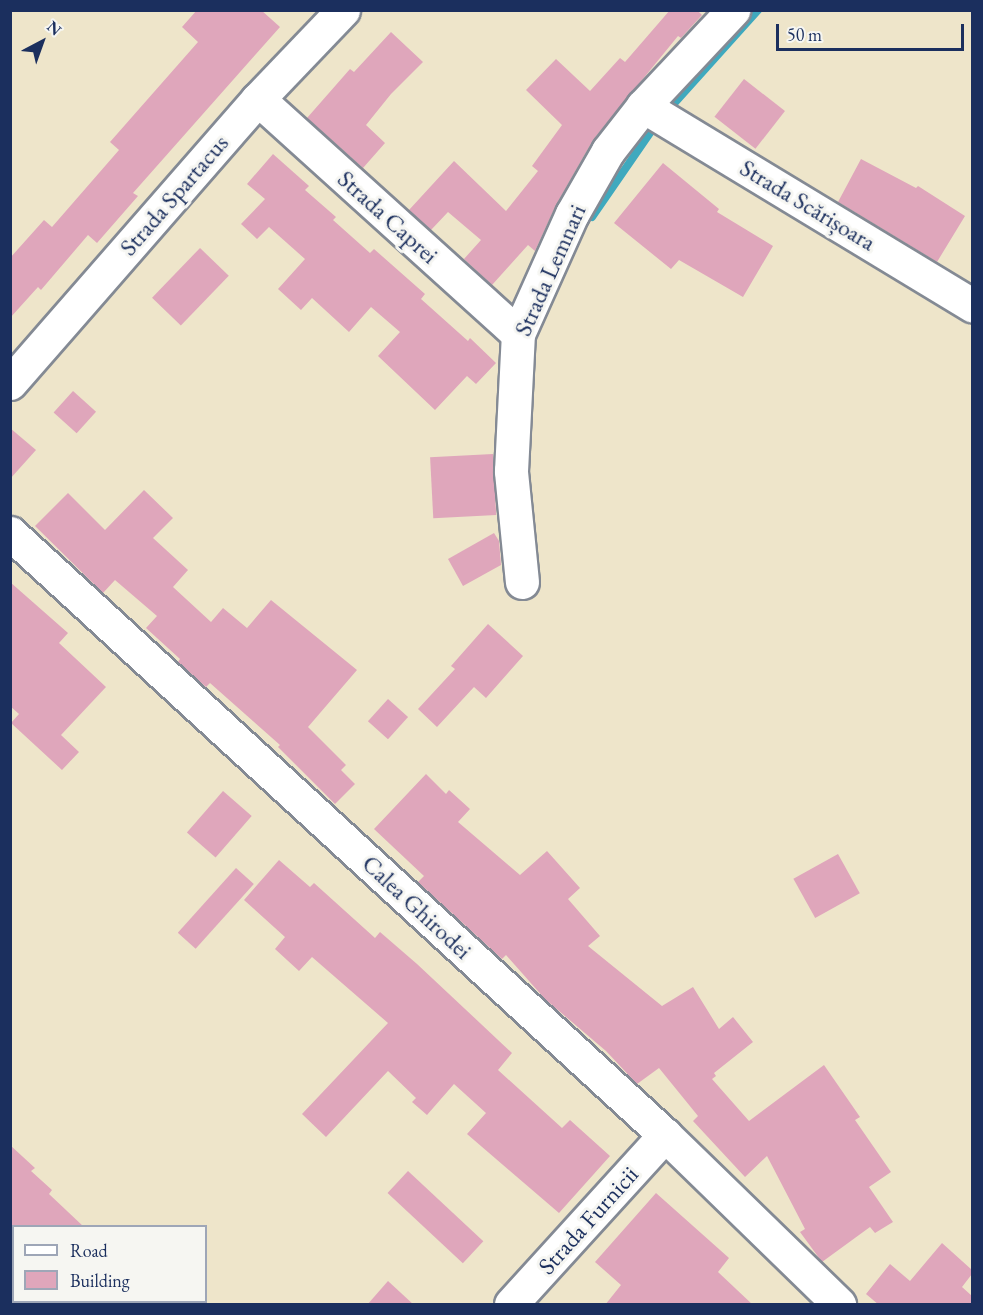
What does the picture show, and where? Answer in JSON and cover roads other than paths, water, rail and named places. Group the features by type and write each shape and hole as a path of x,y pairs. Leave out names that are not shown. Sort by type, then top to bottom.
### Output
{"street":[{"name":"Strada Spartacus","path":"10,383 258,99 342,10"},
{"name":"Strada Lemnari","path":"522,582 511,471 518,334 572,214 608,151 643,106 733,10"},
{"name":"Strada Caprei","path":"258,99 518,334"},
{"name":"Strada Scărișoara","path":"643,106 972,304"},
{"name":"Calea Ghirodei","path":"10,533 665,1135 820,1298"},
{"name":"Strada Furnicii","path":"511,1305 665,1135"}],"waterway":[{"path":"669,109 758,10"},
{"path":"592,217 650,133"}]}
